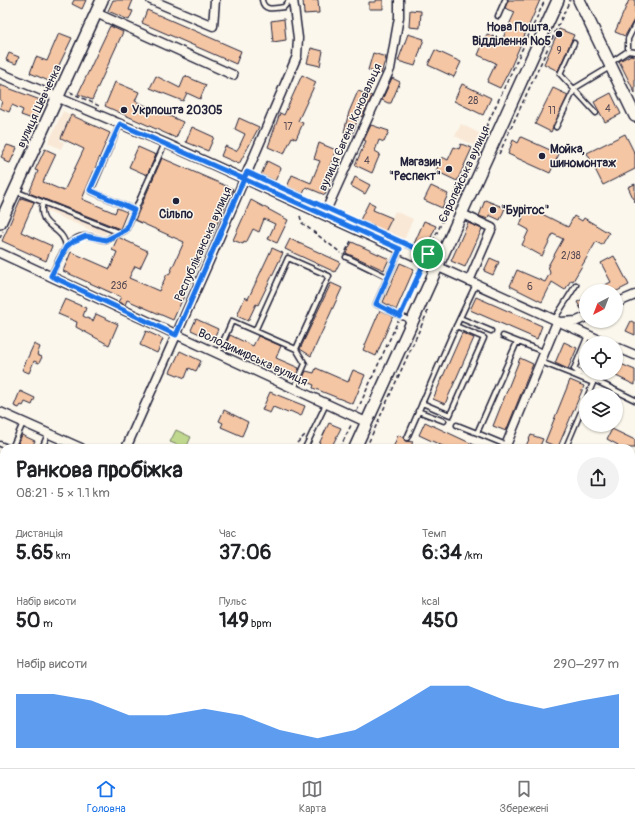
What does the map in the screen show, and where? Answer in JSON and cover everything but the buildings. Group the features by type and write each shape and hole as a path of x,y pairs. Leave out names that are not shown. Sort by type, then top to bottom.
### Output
{"main road":[{"name":"вулиця Шевченка","path":"0,223 102,0"},
{"name":"Європейська вулиця","path":"356,444 436,265 558,0"},
{"path":"579,0 635,116"}],"street":[{"path":"151,0 213,26 215,0"},
{"name":"Республіканська вулиця","path":"128,444 297,56 298,38 293,0"},
{"name":"вулиця Євгена Коновальця","path":"324,215 390,69 399,17 399,0"},
{"path":"96,13 233,75"},
{"path":"0,73 165,143 400,249 426,257 436,265 588,335"},
{"path":"460,213 492,228 473,282"},
{"name":"Володимирська вулиця","path":"0,253 366,422"},
{"path":"623,300 635,295"},
{"path":"555,321 579,320"},
{"path":"507,444 541,362 555,321"},
{"path":"623,350 635,355"},
{"path":"0,412 72,444"}],"lane":[{"path":"262,0 267,9 284,7 289,1 293,0"},
{"path":"498,16 505,0"},
{"path":"628,51 628,39 635,25"},
{"path":"574,43 560,74 575,88 596,113"},
{"path":"556,127 575,88 628,51 635,52"},
{"path":"120,124 90,190 134,210"},
{"path":"51,276 66,247 84,236 106,240 126,230 165,143"},
{"path":"14,191 118,233"},
{"path":"43,202 42,213 44,219 49,226 63,236 66,247"},
{"path":"400,249 376,304 411,321"},
{"path":"346,257 388,277"},
{"path":"255,331 288,258 329,276 296,349"},
{"path":"407,438 460,318 473,282"},
{"path":"555,321 576,285"},
{"path":"460,318 491,331"},
{"path":"217,354 232,322 296,349 305,364 294,389"},
{"path":"422,403 450,415 484,338 456,326"},
{"path":"503,336 544,352"},
{"path":"477,433 516,342"},
{"path":"579,357 574,369 579,372"},
{"path":"541,362 593,383 591,388"},
{"path":"574,375 579,372"},
{"path":"596,380 635,400"},
{"path":"307,444 327,404"},
{"path":"418,411 444,421"},
{"path":"567,444 579,416"},
{"path":"13,444 23,422"},
{"path":"457,425 500,444"},
{"path":"44,444 48,433"}],"path":[{"path":"342,444 426,257 545,0"},
{"path":"68,92 104,108"},
{"path":"300,216 302,223 346,257"},
{"path":"346,257 345,253 352,239"},
{"path":"420,250 426,257"}],"shaded area":[{"path":"63,111 71,115 60,140 64,142 61,149 48,143"},
{"path":"461,124 479,133 474,145 455,136"},
{"path":"45,204 107,230 105,236 43,210"},
{"path":"395,211 413,219 404,240 385,232"}],"green space":[{"path":"176,430 191,437 188,444 175,444 170,442"}],"place":[{"name":"Нова Пошта. Відділення №5","path":"559,34"},
{"name":"Укрпошта 20305","path":"124,110"},
{"name":"Мойка, шиномонтаж","path":"542,156"},
{"name":"Магазин \"Респект\"","path":"449,169"},
{"name":"Сільпо","path":"176,201"},
{"name":"\"Бурітос\"","path":"493,210"}],"route":[{"path":"428,254 247,172 244,179 120,124 90,190 134,210 126,230 106,240 86,236 72,242 66,247 51,276 176,335 244,179 400,249 376,304 400,316 428,254"}]}
